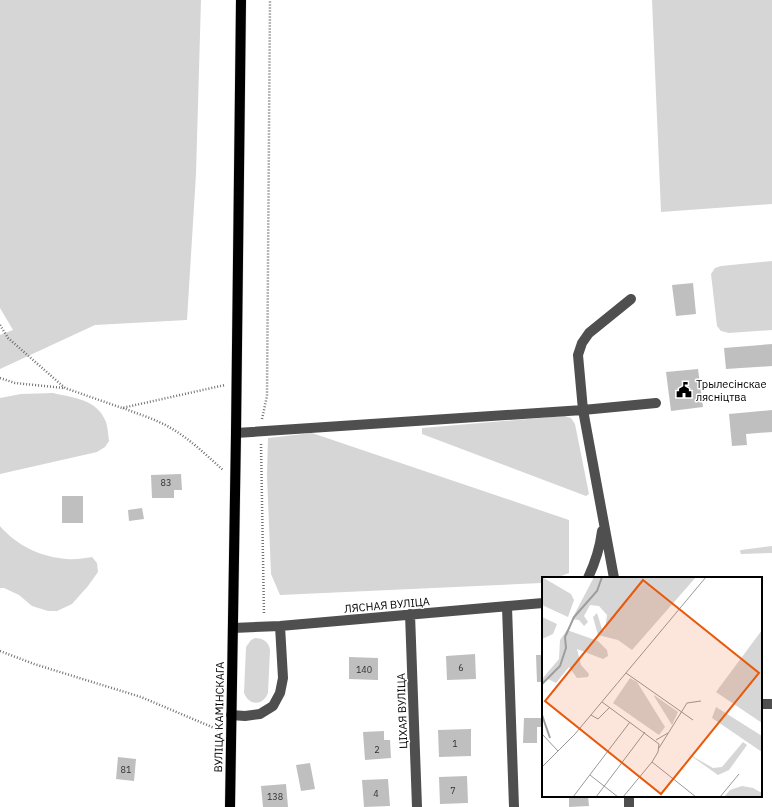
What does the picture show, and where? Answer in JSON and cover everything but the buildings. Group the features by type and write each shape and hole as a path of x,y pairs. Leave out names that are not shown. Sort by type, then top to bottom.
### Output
{"main road":[{"name":"ВУЛІЦА КАМІНСКАГА","path":"230,807 237,382 241,0"}],"street":[{"path":"614,577 582,410 578,355 582,343 589,333 631,299"},
{"path":"236,432 582,410 656,403"},
{"path":"588,577 594,566 604,523"},
{"name":"ЛЯСНАЯ ВУЛІЦА","path":"233,628 280,626 542,603"},
{"path":"507,607 514,807"},
{"name":"ЦІХАЯ ВУЛІЦА","path":"410,614 417,807"},
{"path":"231,715 245,716 260,714 273,706 280,693 283,678 280,626"}],"path":[{"path":"265,627 260,431 267,396 270,0"},
{"path":"0,325 8,338 65,388"},
{"path":"0,378 14,383 65,388 122,408 168,427 185,437 235,481"},
{"path":"122,408 237,382"},
{"path":"0,651 34,664 141,697 230,735"}],"shaded area":[{"path":"0,0 201,0 196,174 187,320 95,325 0,369 0,335 13,330 0,308"},
{"path":"652,0 772,0 772,204 661,212"},
{"path":"772,261 772,330 729,333 721,331 717,326 711,274 715,268 721,266"},
{"path":"53,393 77,398 97,408 106,422 109,441 105,447 97,452 0,474 0,398 21,394"},
{"path":"564,416 571,418 575,424 589,494 586,496 422,434 422,428"},
{"path":"312,433 569,520 569,573 559,577 542,577 542,583 280,595 271,574 267,475 268,438"},
{"path":"0,526 22,545 39,553 57,558 70,559 92,557 97,563 98,572 72,604 57,611 48,611 32,606 19,595 4,588 0,588"},
{"path":"772,546 772,553 741,554 740,551 741,550"},
{"path":"255,638 265,641 270,650 268,693 263,700 256,703 249,700 244,693 246,647 251,640"}],"place":[{"name":"Трылесінскае лясніцтва","path":"684,390"}]}
